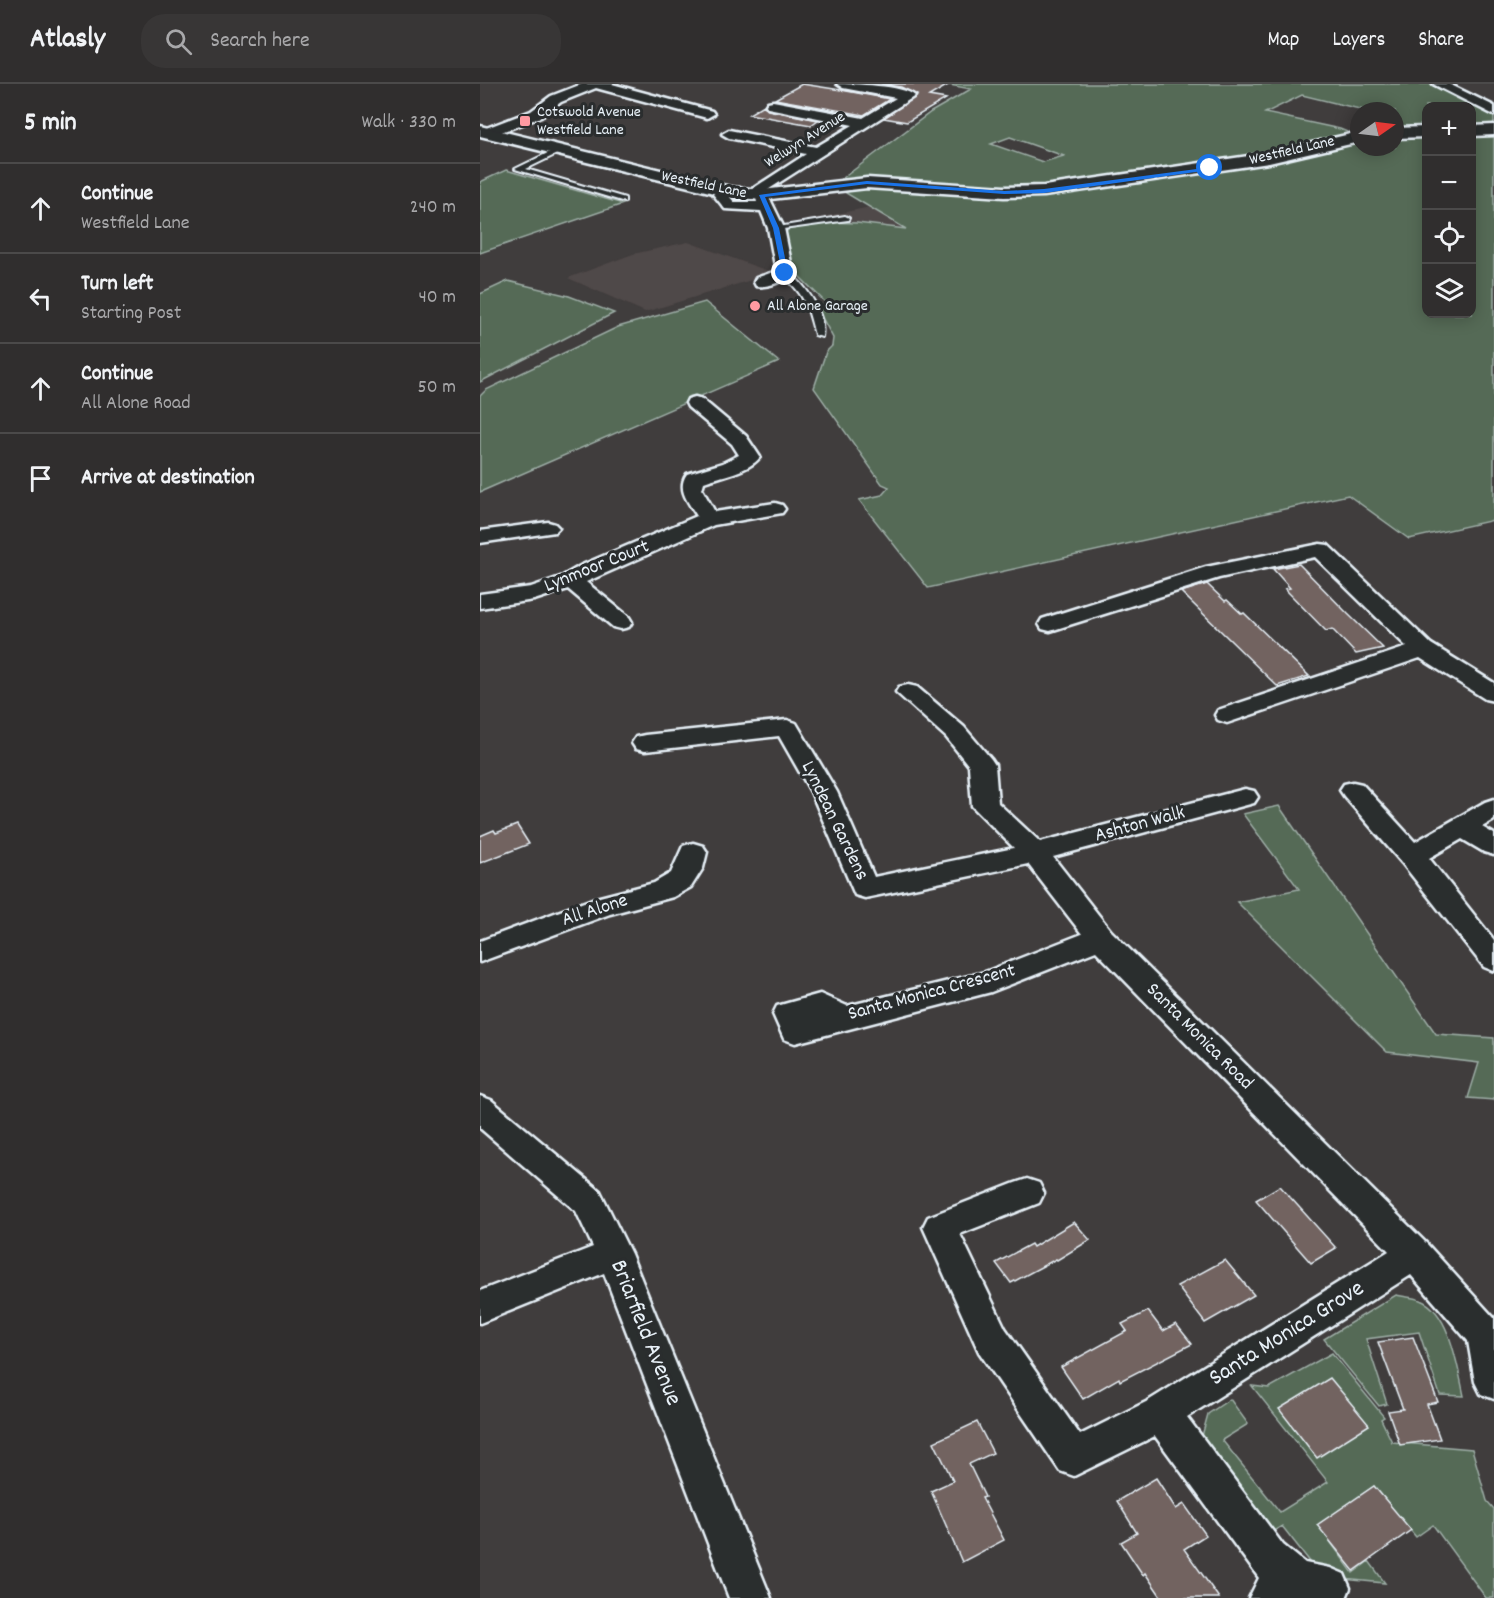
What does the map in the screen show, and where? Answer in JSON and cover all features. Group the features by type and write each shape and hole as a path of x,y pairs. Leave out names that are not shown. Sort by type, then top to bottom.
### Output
{"street":[{"path":"486,137 536,114 556,99 595,84 707,114"},
{"name":"Welwyn Avenue","path":"760,199 819,152 908,96 843,84"},
{"path":"1439,84 1494,111"},
{"path":"773,105 865,123"},
{"path":"1476,131 1494,130"},
{"path":"1404,133 1422,132"},
{"path":"729,134 819,152"},
{"name":"Westfield Lane","path":"486,137 512,139 760,199"},
{"name":"Westfield Lane","path":"720,194 730,206 760,199 867,183 1004,192 1044,191 1269,158 1350,139"},
{"path":"760,199 776,228 785,273 762,282"},
{"path":"695,403 739,440 750,457 730,467 694,478 692,489 709,519"},
{"name":"Lynmoor Court","path":"480,601 534,593 571,581 590,570 709,519 776,509"},
{"path":"480,537 548,528"},
{"path":"1050,624 1214,572 1320,549 1423,649 1494,694"},
{"path":"571,581 621,622"},
{"path":"1227,715 1423,649"},
{"name":"Santa Monica Road","path":"908,692 955,732 982,765 985,806 1035,853 1101,938 1413,1254 1485,1334 1494,1382"},
{"name":"Lyndean Gardens","path":"645,743 787,728 824,792 865,888 1035,853"},
{"path":"1353,790 1412,856 1494,960"},
{"name":"Ashton Walk","path":"1035,853 1245,797"},
{"path":"1412,856 1494,808"},
{"path":"1462,827 1494,846"},
{"name":"All Alone","path":"480,952 602,906 663,890 681,880 693,852"},
{"name":"Santa Monica Crescent","path":"795,1031 788,1014 820,1005 842,1018 991,981 1101,938"},
{"name":"Briarfield Avenue","path":"480,1109 588,1201 614,1254 750,1598"},
{"name":"Santa Monica Grove","path":"1027,1193 940,1227 992,1340 1074,1458 1161,1413 1413,1254"},
{"path":"480,1307 614,1254"},
{"path":"1161,1413 1269,1560 1277,1587 1302,1584 1330,1588"}],"lane":[{"path":"559,151 519,169 622,200"},
{"path":"776,228 844,218"},
{"path":"785,273 801,285 810,298 819,335"}],"shaded area":[{"path":"870,207 908,230 857,223 826,222 788,228 793,223"},
{"path":"688,242 768,271 758,278 645,312 568,278 633,254"}],"green space":[{"path":"944,84 1433,84 1467,102 1422,102 1422,129 1407,130 1404,128 1404,102 1350,102 1350,107 1302,95 1265,113 1350,133 1283,151 1018,190 839,181 931,112 971,89","holes":["1010,137 1064,156 1043,162 991,144"]},
{"path":"1476,107 1494,116 1494,127 1476,127"},
{"path":"1476,132 1494,132 1494,520 1409,539 1348,495 928,588 859,500 882,495 889,487 882,484 814,388 826,352 832,346 833,338 816,306 827,304 795,272 784,238 788,228 825,222 906,229 841,190 856,186 1045,194 1270,163 1350,142 1350,156 1404,156 1404,135 1422,134 1422,318 1476,318"},
{"path":"506,170 623,204 480,253 480,182"},
{"path":"508,281 569,296 614,313 480,382 480,294"},
{"path":"705,302 779,362 480,492 480,396 486,390 618,327"},
{"path":"1279,806 1436,1034 1494,1038 1494,1100 1468,1098 1479,1063 1387,1052 1237,902 1299,889 1243,814"},
{"path":"1396,1295 1420,1300 1430,1306 1439,1316 1451,1342 1464,1396 1440,1395 1419,1332 1366,1339 1387,1404 1379,1406 1324,1339"},
{"path":"1332,1353 1384,1417 1381,1419 1392,1442 1472,1449 1487,1501 1494,1509 1494,1598 1486,1598 1433,1525 1416,1537 1374,1486 1318,1525 1353,1573 1369,1561 1385,1583 1322,1577 1282,1526 1272,1532 1202,1436 1208,1414 1230,1399 1248,1424 1222,1440 1280,1512 1328,1482 1252,1386 1269,1388"}],"building":[{"path":"802,84 890,99 864,115 775,99"},
{"path":"881,84 950,84 929,96 946,99 907,122 884,118 917,95 901,87"},
{"path":"764,105 768,110 818,120 811,125 749,114"},
{"path":"1299,564 1383,648 1356,654 1332,629 1326,631 1285,589 1290,588 1273,569"},
{"path":"1207,584 1225,601 1227,600 1242,614 1244,613 1309,676 1277,686 1181,592"},
{"path":"517,825 529,844 480,863 480,836"},
{"path":"1280,1186 1336,1248 1311,1263 1256,1200"},
{"path":"1074,1222 1090,1240 1057,1260 1011,1283 996,1263 1031,1244 1033,1247"},
{"path":"1225,1260 1254,1295 1205,1323 1177,1286"},
{"path":"1148,1311 1163,1331 1176,1324 1192,1344 1120,1381 1119,1378 1083,1399 1061,1367 1127,1331 1122,1324"},
{"path":"1413,1337 1438,1402 1427,1404 1440,1439 1400,1445 1388,1411 1403,1409 1378,1342"},
{"path":"1330,1378 1369,1425 1317,1458 1279,1409"},
{"path":"977,1422 993,1453 969,1464 985,1497 982,1498 1004,1540 962,1562 931,1491 953,1481 934,1442"},
{"path":"1156,1478 1176,1509 1184,1504 1206,1535 1184,1549 1219,1598 1162,1598 1121,1542 1137,1533 1117,1501"},
{"path":"1374,1486 1411,1530 1354,1571 1317,1525"}],"place":[{"name":"Cotswold Avenue Westfield Lane","path":"525,121"},
{"name":"All Alone Garage","path":"755,306"}],"route":[{"path":"785,273 776,228 762,195 867,183 1004,192 1044,191 1210,168"}]}
